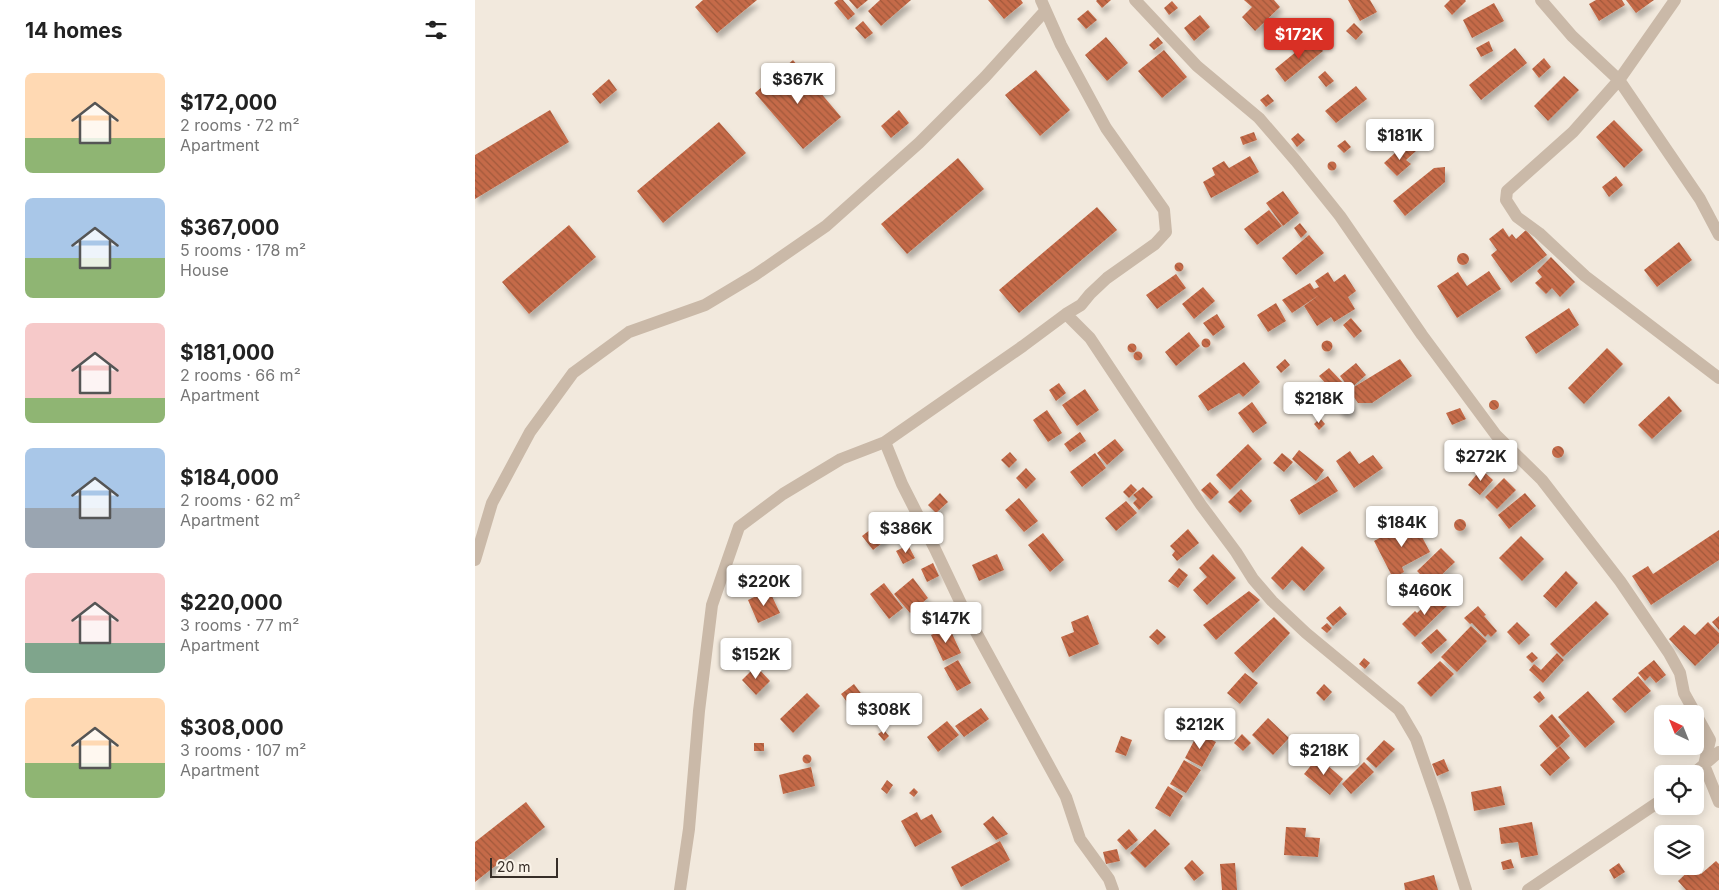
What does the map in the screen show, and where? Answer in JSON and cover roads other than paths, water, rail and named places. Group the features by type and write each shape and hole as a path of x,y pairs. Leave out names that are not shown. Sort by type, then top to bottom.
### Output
{"street":[{"path":"1135,0 1197,66 1259,118 1296,161 1340,216 1496,435 1542,480 1621,582 1669,653 1680,674 1684,693 1710,740 1704,764 1719,802"},
{"path":"1541,0 1572,36 1619,80 1700,199 1719,236"},
{"path":"1675,0 1619,80 1573,132 1507,191 1506,200 1517,217 1539,232 1585,276 1719,378"},
{"path":"475,560 492,503 530,432 573,373 629,332 705,305 755,275 826,226 919,144 985,77 1043,5 1061,45 1106,128 1164,210 1166,232 1155,244 1107,278 1089,294 1081,305 885,442 841,458 783,494 739,527 713,606 699,712 689,829 681,890"},
{"path":"1066,314 1090,338 1201,505 1236,552 1253,579 1272,601 1306,633 1399,710 1416,739 1466,890"},
{"path":"885,442 902,484 964,610 1066,797 1080,839 1109,879 1113,890"},
{"path":"1704,764 1719,752"},
{"path":"1528,890 1654,805"}]}
